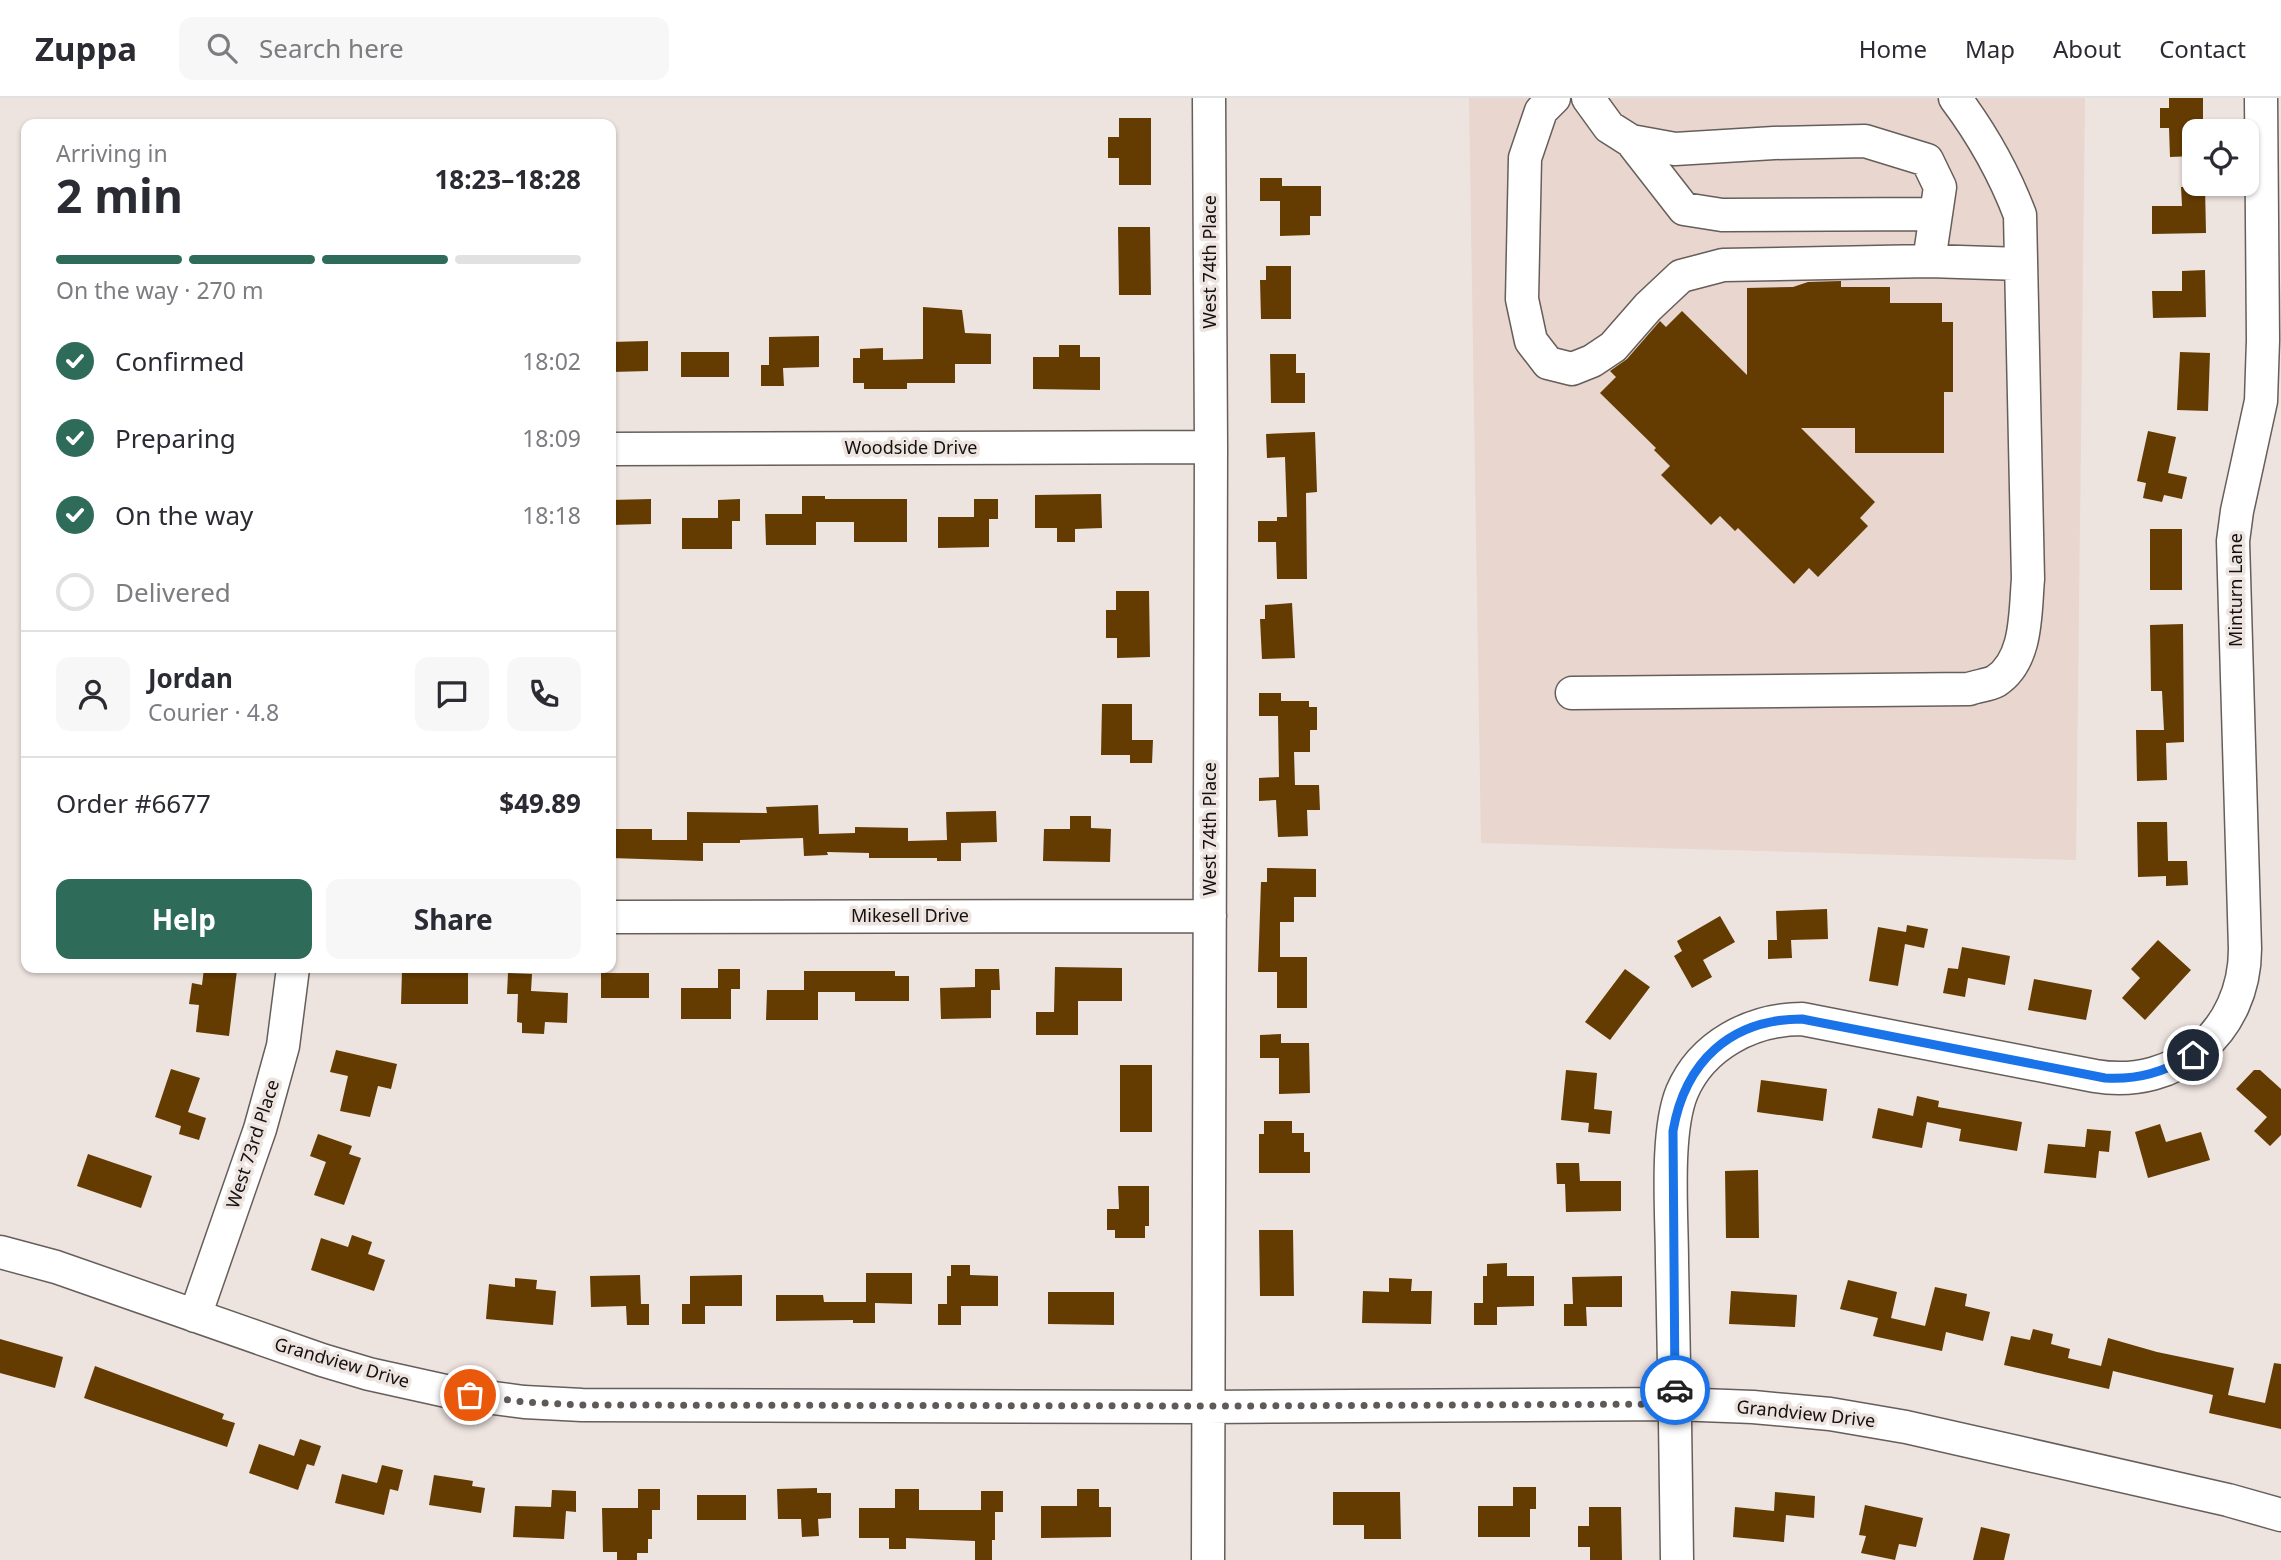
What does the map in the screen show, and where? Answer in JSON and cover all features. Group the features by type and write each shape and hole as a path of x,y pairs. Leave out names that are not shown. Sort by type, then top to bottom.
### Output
{"street":[{"name":"West 74th Place","path":"1208,1560 1211,447 1209,98"},
{"path":"1554,98 1541,111 1525,158 1522,299 1531,341 1548,363 1572,369 1592,361 1613,347 1648,307 1681,276 1723,265 1929,261 2021,264"},
{"path":"1588,98 1609,127 1631,141 1684,209 1721,215 1936,214"},
{"path":"1572,692 1969,689 1996,681 2011,665 2023,637 2028,579 2020,215 2008,183 1972,120 1955,98"},
{"name":"Minturn Lane","path":"1675,1404 1672,1228 1674,1121 1687,1083 1698,1066 1713,1051 1745,1029 1772,1021 1802,1019 2116,1078 2146,1076 2166,1070 2193,1055 2214,1035 2235,1003 2245,968 2233,541 2272,340 2261,98"},
{"path":"1631,141 1675,149 1865,141 1927,160 1940,187 1929,261"},
{"name":"Woodside Drive","path":"616,449 1211,447"},
{"name":"Mikesell Drive","path":"616,917 1210,916"},
{"name":"West 73rd Place","path":"195,1316 260,1129 283,1046 292,973"},
{"name":"Grandview Drive","path":"0,1252 56,1267 369,1374 455,1393 524,1402 582,1405 1753,1406 1878,1422 2228,1500 2281,1515"},
{"path":"1675,1404 1678,1560"}],"shaded area":[{"path":"1469,98 2085,98 2076,860 1481,843"}],"building":[{"path":"2169,98 2203,98 2203,119 2182,119 2182,156 2170,157 2169,128 2160,128 2160,108 2169,108"},
{"path":"1119,118 1151,118 1151,185 1119,185 1119,158 1108,158 1108,137 1119,137"},
{"path":"1260,178 1282,178 1282,186 1321,186 1321,216 1310,216 1310,235 1280,236 1280,201 1260,201"},
{"path":"2181,187 2182,196 2205,196 2206,233 2152,234 2152,206 2182,206"},
{"path":"1118,227 1150,227 1151,295 1119,295"},
{"path":"1266,266 1291,266 1291,319 1261,319 1260,280 1266,280"},
{"path":"2205,270 2206,317 2153,318 2152,291 2182,291 2182,271"},
{"path":"1841,281 1841,287 1890,287 1890,303 1942,303 1942,322 1953,322 1953,392 1944,392 1944,453 1855,453 1855,428 1801,428 1875,502 1860,518 1868,526 1818,577 1809,568 1794,584 1738,528 1735,531 1720,516 1711,525 1661,475 1670,466 1654,450 1656,448 1600,393 1616,377 1610,371 1627,359 1660,321 1666,327 1682,311 1747,375 1747,288 1793,287 1808,282"},
{"path":"923,307 962,310 965,333 991,334 991,364 955,364 955,383 907,383 907,389 864,389 864,383 853,383 853,358 860,358 860,349 883,348 883,360 923,359"},
{"path":"819,336 819,367 783,368 784,386 761,386 761,365 769,365 769,337"},
{"path":"648,341 648,371 616,372 616,342"},
{"path":"1059,345 1080,345 1080,357 1100,357 1100,390 1033,389 1033,357 1059,357"},
{"path":"681,352 729,352 729,377 681,377"},
{"path":"2180,352 2210,353 2208,411 2177,410"},
{"path":"1270,354 1296,354 1296,373 1305,373 1305,403 1271,403"},
{"path":"2148,431 2176,437 2168,473 2187,477 2182,499 2164,495 2162,502 2143,498 2146,483 2137,481"},
{"path":"1315,432 1317,492 1306,493 1307,579 1277,579 1276,542 1258,542 1258,521 1277,521 1277,517 1287,517 1285,457 1267,458 1266,434"},
{"path":"1101,494 1102,528 1075,529 1075,542 1057,542 1057,528 1035,528 1035,495"},
{"path":"802,496 825,496 825,499 907,499 907,542 854,542 854,522 816,522 816,545 766,545 765,514 802,514"},
{"path":"651,499 651,524 616,525 616,500"},
{"path":"740,499 740,521 732,521 732,549 682,549 682,518 718,518 718,500"},
{"path":"974,499 998,499 998,519 989,519 989,547 938,548 938,517 974,517"},
{"path":"2150,529 2182,529 2182,590 2150,590"},
{"path":"1116,591 1149,591 1150,657 1117,658 1117,638 1106,638 1106,610 1116,610"},
{"path":"1292,603 1295,658 1262,659 1260,619 1265,619 1265,605"},
{"path":"2183,624 2184,742 2166,743 2167,780 2137,781 2136,730 2164,730 2162,691 2151,691 2150,625"},
{"path":"1259,693 1281,693 1281,701 1309,701 1309,707 1317,707 1317,730 1310,730 1310,752 1294,752 1295,785 1319,785 1320,810 1307,810 1308,836 1278,837 1276,800 1259,801 1259,778 1279,777 1278,716 1259,716"},
{"path":"1102,704 1132,704 1132,740 1153,740 1152,763 1130,763 1130,755 1101,755"},
{"path":"818,805 819,834 855,833 855,827 908,828 908,841 947,840 946,812 996,811 997,842 961,843 961,861 937,861 937,858 869,858 869,853 827,852 828,855 804,856 803,838 703,843 703,861 616,858 616,829 652,829 652,840 687,840 687,812 767,813 766,807"},
{"path":"1070,816 1091,816 1091,828 1111,829 1110,862 1043,861 1044,829 1070,829"},
{"path":"2137,822 2167,822 2168,861 2187,861 2188,885 2166,886 2166,876 2138,877"},
{"path":"1267,868 1316,869 1316,897 1294,897 1294,922 1280,922 1280,957 1307,957 1307,1008 1277,1008 1277,972 1258,972 1261,882 1267,882"},
{"path":"1827,909 1828,939 1791,940 1792,958 1768,959 1768,940 1777,940 1776,911"},
{"path":"1720,916 1735,942 1703,960 1712,977 1692,988 1674,956 1682,951 1677,941"},
{"path":"1907,925 1928,929 1924,948 1905,944 1898,986 1869,981 1878,927 1906,932"},
{"path":"2158,940 2191,970 2145,1020 2122,998 2140,978 2131,969"},
{"path":"1962,947 2010,956 2005,985 1968,978 1965,997 1943,993 1948,968 1958,969"},
{"path":"1055,967 1122,968 1122,1001 1078,1001 1078,1035 1036,1035 1036,1012 1054,1012"},
{"path":"718,969 740,969 740,989 731,989 731,1019 681,1019 681,988 718,988"},
{"path":"975,969 999,969 1000,990 991,990 991,1018 941,1019 940,988 975,987"},
{"path":"1625,969 1650,987 1610,1040 1585,1022"},
{"path":"804,971 895,971 895,976 909,976 909,1001 855,1001 855,992 818,992 818,1020 766,1020 767,990 804,990"},
{"path":"203,973 237,973 229,1036 196,1032 199,1005 189,1004 192,983 202,985"},
{"path":"402,973 468,973 468,1004 401,1004"},
{"path":"508,973 532,974 531,991 568,993 567,1023 545,1022 544,1034 522,1033 522,1023 517,1022 518,994 507,994"},
{"path":"601,973 649,973 649,998 601,998"},
{"path":"2034,979 2092,990 2086,1020 2028,1010"},
{"path":"1281,1034 1281,1043 1309,1043 1310,1093 1279,1094 1279,1058 1260,1058 1260,1035"},
{"path":"336,1050 397,1064 391,1089 378,1086 370,1117 340,1111 348,1076 330,1072"},
{"path":"1120,1065 1152,1065 1152,1132 1120,1132"},
{"path":"171,1069 200,1078 188,1112 206,1118 199,1140 179,1134 181,1126 155,1117"},
{"path":"1566,1070 1597,1073 1594,1109 1612,1111 1610,1134 1588,1132 1589,1123 1561,1120"},
{"path":"2254,1070 2260,1070 2281,1089 2281,1135 2270,1146 2254,1131 2267,1117 2236,1089"},
{"path":"1761,1080 1827,1089 1823,1121 1757,1112"},
{"path":"1917,1096 1939,1101 1938,1107 2022,1122 2017,1151 1959,1141 1961,1129 1927,1122 1922,1148 1872,1138 1878,1108 1913,1116"},
{"path":"1264,1121 1292,1121 1292,1133 1304,1133 1304,1152 1310,1152 1310,1173 1259,1173 1259,1134 1264,1134"},
{"path":"2160,1124 2166,1142 2201,1132 2210,1160 2148,1178 2135,1132"},
{"path":"2087,1129 2111,1131 2109,1152 2099,1151 2096,1178 2044,1173 2048,1144 2085,1147"},
{"path":"318,1134 352,1146 349,1154 361,1158 344,1205 314,1195 326,1162 310,1156"},
{"path":"88,1154 152,1176 141,1208 77,1186"},
{"path":"1556,1163 1579,1163 1580,1181 1621,1181 1621,1211 1566,1212 1565,1184 1557,1184"},
{"path":"1758,1170 1759,1238 1726,1238 1725,1171"},
{"path":"1118,1186 1149,1186 1149,1226 1145,1226 1145,1238 1115,1238 1115,1230 1107,1230 1107,1209 1119,1209"},
{"path":"1259,1230 1293,1230 1294,1296 1260,1296"},
{"path":"352,1235 372,1242 368,1254 385,1260 374,1291 311,1270 321,1238 348,1247"},
{"path":"1507,1263 1507,1276 1534,1276 1534,1306 1497,1307 1497,1325 1474,1325 1474,1303 1483,1303 1483,1276 1487,1276 1487,1264"},
{"path":"951,1265 970,1265 970,1275 998,1276 998,1306 961,1306 961,1325 938,1325 938,1304 947,1304 947,1276 951,1276"},
{"path":"866,1273 912,1273 912,1304 875,1303 875,1323 853,1323 853,1320 776,1321 776,1295 823,1295 824,1302 866,1302"},
{"path":"640,1275 641,1304 649,1304 649,1325 627,1325 626,1306 591,1307 590,1276"},
{"path":"742,1275 742,1306 705,1306 705,1324 682,1324 682,1304 690,1304 690,1276"},
{"path":"1622,1276 1622,1307 1586,1307 1587,1326 1564,1326 1564,1304 1573,1304 1572,1277"},
{"path":"515,1278 537,1280 536,1289 556,1291 553,1325 486,1319 489,1284 515,1287"},
{"path":"1389,1278 1412,1279 1411,1291 1432,1291 1431,1324 1362,1323 1363,1291 1389,1292"},
{"path":"1848,1280 1897,1292 1891,1318 1925,1326 1935,1287 1967,1294 1965,1306 1990,1312 1983,1341 1946,1332 1942,1351 1873,1336 1878,1318 1840,1309"},
{"path":"1731,1291 1797,1295 1795,1327 1729,1324"},
{"path":"1048,1292 1114,1292 1114,1325 1048,1324"},
{"path":"2033,1329 2053,1334 2051,1344 2070,1349 2068,1358 2101,1366 2108,1338 2157,1352 2234,1368 2228,1395 2265,1403 2274,1363 2281,1364 2281,1429 2209,1413 2213,1395 2113,1371 2109,1389 2004,1365 2011,1336 2030,1340"},
{"path":"0,1339 63,1357 55,1388 0,1373"},
{"path":"95,1366 224,1414 222,1419 235,1423 227,1447 84,1398"},
{"path":"300,1439 321,1446 314,1466 307,1464 298,1490 249,1473 259,1444 294,1456"},
{"path":"382,1465 403,1470 398,1491 390,1489 384,1515 335,1503 342,1474 377,1483"},
{"path":"434,1475 473,1481 472,1486 485,1488 481,1513 429,1505"},
{"path":"1513,1487 1536,1487 1536,1509 1530,1509 1530,1537 1478,1537 1478,1506 1513,1506"},
{"path":"817,1488 817,1493 831,1493 831,1518 818,1519 819,1536 802,1537 801,1519 778,1519 777,1489"},
{"path":"638,1489 660,1489 660,1510 652,1510 652,1539 648,1539 648,1553 637,1553 637,1560 617,1560 617,1552 603,1552 602,1508 638,1508"},
{"path":"895,1489 919,1489 919,1510 981,1510 981,1491 1003,1491 1003,1512 995,1512 992,1560 975,1560 975,1541 906,1538 906,1549 889,1549 889,1538 859,1538 859,1508 895,1508"},
{"path":"1077,1489 1099,1489 1099,1507 1111,1507 1111,1537 1041,1538 1041,1506 1077,1506"},
{"path":"552,1490 576,1491 576,1512 566,1511 564,1539 513,1537 515,1506 551,1507"},
{"path":"1333,1492 1400,1492 1401,1539 1364,1539 1364,1525 1333,1525"},
{"path":"1775,1492 1815,1496 1814,1518 1786,1515 1784,1542 1733,1537 1735,1507 1774,1511"},
{"path":"697,1495 746,1495 746,1520 697,1520"},
{"path":"1865,1505 1923,1518 1916,1547 1899,1544 1895,1560 1861,1553 1866,1536 1859,1535"},
{"path":"1589,1507 1621,1507 1622,1560 1590,1560 1590,1547 1578,1547 1578,1526 1589,1526"},
{"path":"1981,1527 2010,1534 2004,1560 1973,1560"}],"way so far":[{"path":"470,1395 524,1402 582,1405 1235,1406 1675,1404 1675,1390"}],"route":[{"path":"1675,1390 1673,1131 1682,1092 1698,1066 1720,1044 1745,1029 1782,1019 1802,1019 2105,1078 2157,1073 2193,1055"}]}
